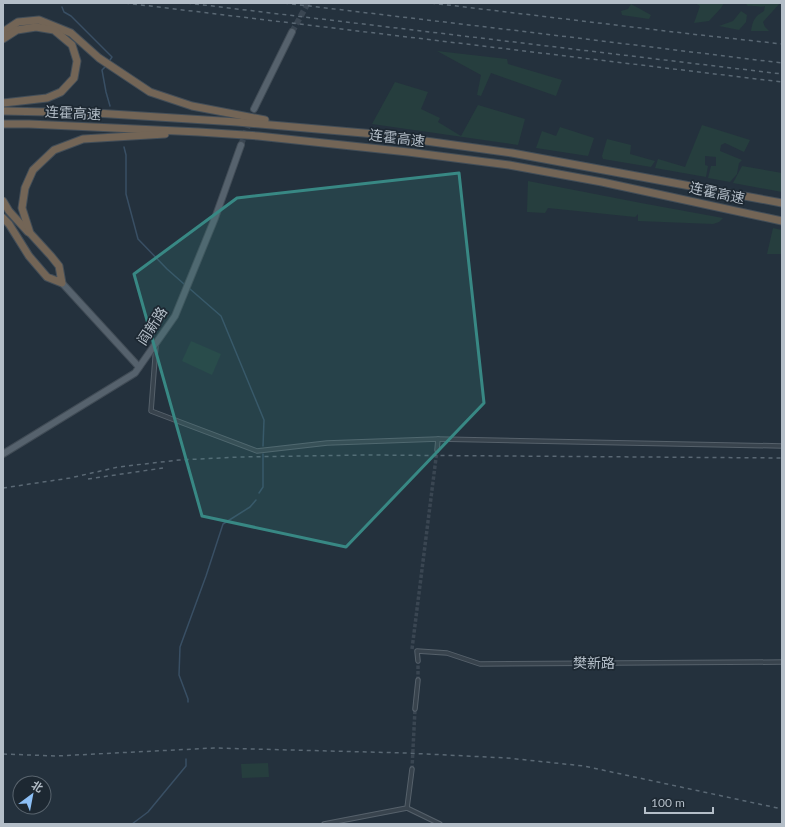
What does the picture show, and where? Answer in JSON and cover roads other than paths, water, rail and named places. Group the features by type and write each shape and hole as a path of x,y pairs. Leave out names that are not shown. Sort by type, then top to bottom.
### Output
{"highway":[{"path":"3,32 18,22 39,20 71,33 99,58 150,92 192,106 301,127"},
{"path":"3,39 17,30 36,27 54,30 72,45 77,61 74,78 61,92 47,98 3,103"},
{"name":"连霍高速","path":"3,111 95,113 237,122 375,134 512,153 782,203"},
{"name":"连霍高速","path":"3,124 37,124 199,132 400,151 509,165 602,182 782,220"},
{"path":"30,233 22,208 25,188 33,170 54,150 83,139 199,132"},
{"path":"3,201 9,211 59,266 62,283"},
{"path":"3,217 29,256 47,277 62,283"}],"main road":[{"path":"254,109 292,32"},
{"name":"阎新路","path":"3,454 135,373 139,368 175,316 215,218 241,145"},
{"path":"62,283 139,368"}],"street":[{"path":"156,344 151,411 257,451 327,443 438,439 782,446"},
{"path":"437,450 438,439"},
{"path":"412,649 417,652 418,661"},
{"name":"樊新路","path":"417,652 447,653 480,664 782,662"},
{"path":"415,709 418,680"},
{"path":"408,808 412,769"},
{"path":"324,824 408,808 440,824"}],"waterway":[{"path":"62,7 64,12 71,16 112,57 110,60"},
{"path":"105,67 102,70 110,106"},
{"path":"124,147 126,155 126,194 138,239 184,284"},
{"path":"190,289 221,316 264,420 263,446"},
{"path":"259,493 263,487 263,454"},
{"path":"188,702 179,675 180,647 223,524 250,507 256,500"},
{"path":"132,824 148,812 186,766 186,759"}],"tunnel":[{"path":"292,32 308,3"},
{"path":"241,145 254,109"},
{"path":"412,649 437,450"},
{"path":"418,661 418,680"},
{"path":"412,769 415,709"}],"railway":[{"path":"125,3 782,82"},
{"path":"187,3 782,74"},
{"path":"284,3 782,63"},
{"path":"431,3 782,44"},
{"path":"3,488 70,478 118,467 179,460 240,457 368,455 782,458"},
{"path":"88,479 163,468"},
{"path":"3,754 56,756 214,748 406,753 507,758 584,766 782,809"}]}
